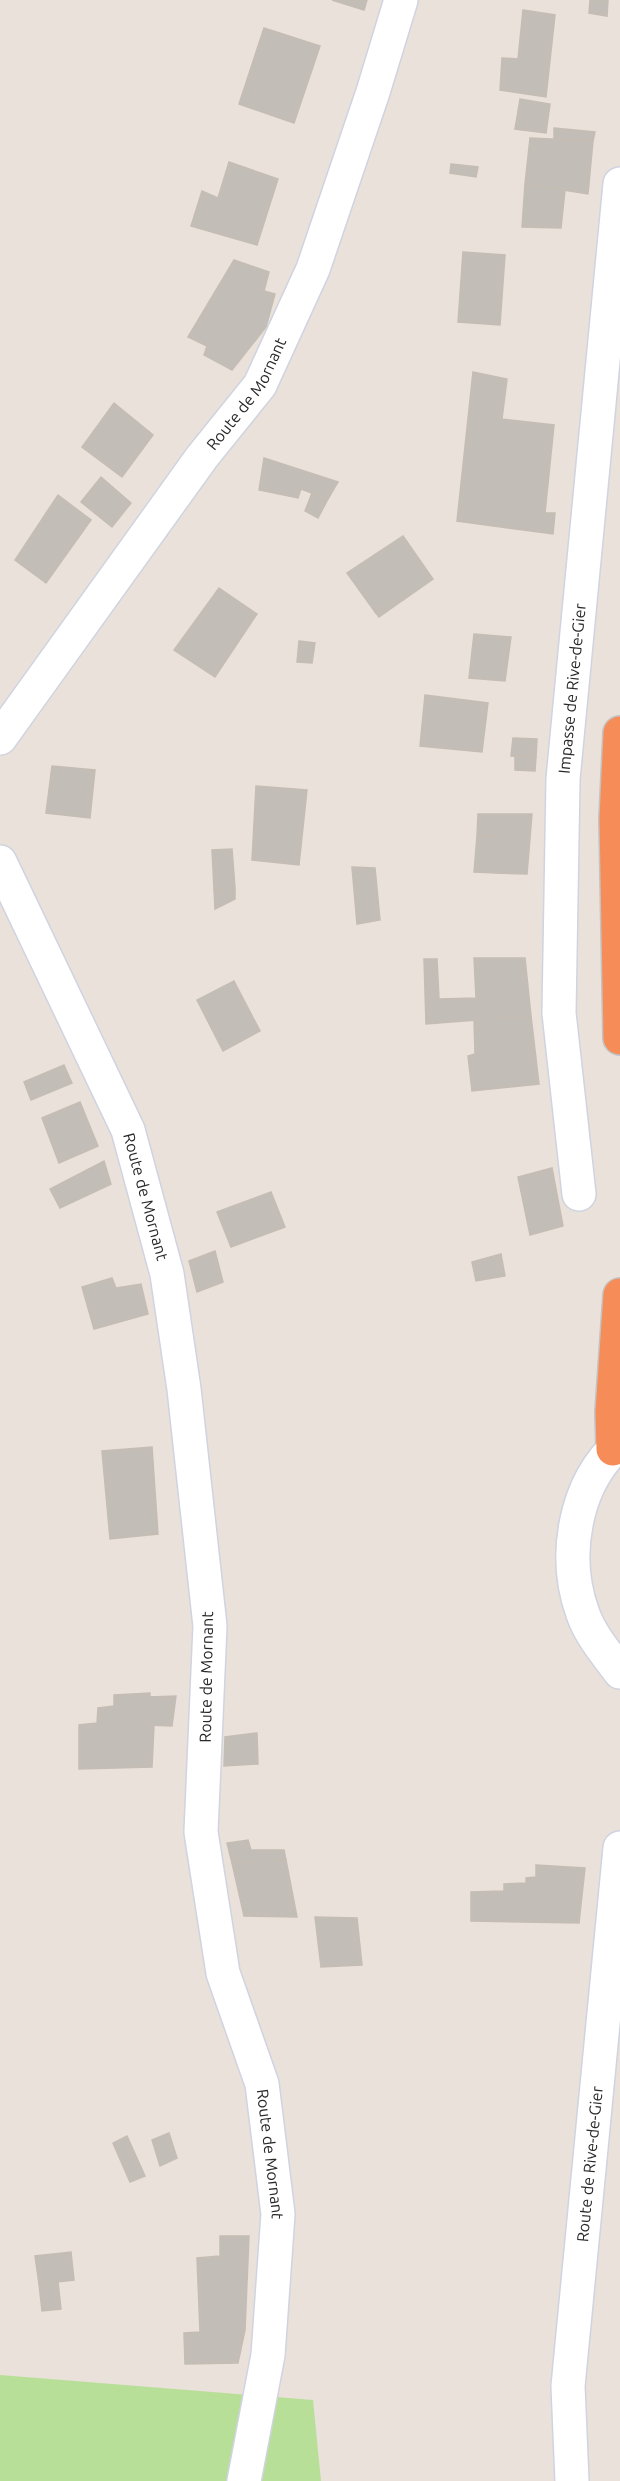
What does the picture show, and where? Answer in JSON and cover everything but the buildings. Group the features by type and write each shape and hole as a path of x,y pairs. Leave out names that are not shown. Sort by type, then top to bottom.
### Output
{"highway":[{"path":"620,733 616,819 620,1038"},
{"path":"616,1446 612,1412 620,1295"}],"main road":[{"name":"Route de Mornant","path":"0,738 202,457 260,385 313,269 373,92 401,0"},
{"name":"Impasse de Rive-de-Gier","path":"579,1194 559,1013 563,779 620,184"},
{"name":"Route de Mornant","path":"0,862 128,1130 168,1274 184,1389 210,1626 201,1832 223,1973 262,2084 278,2214 268,2355 244,2481"},
{"path":"616,1446 596,1473 583,1499 575,1528 572,1557 575,1587 583,1615 596,1641 620,1672"},
{"name":"Route de Rive-de-Gier","path":"572,2481 568,2386 620,1848"}],"green space":[{"path":"0,2375 313,2400 321,2481 0,2481"}]}
